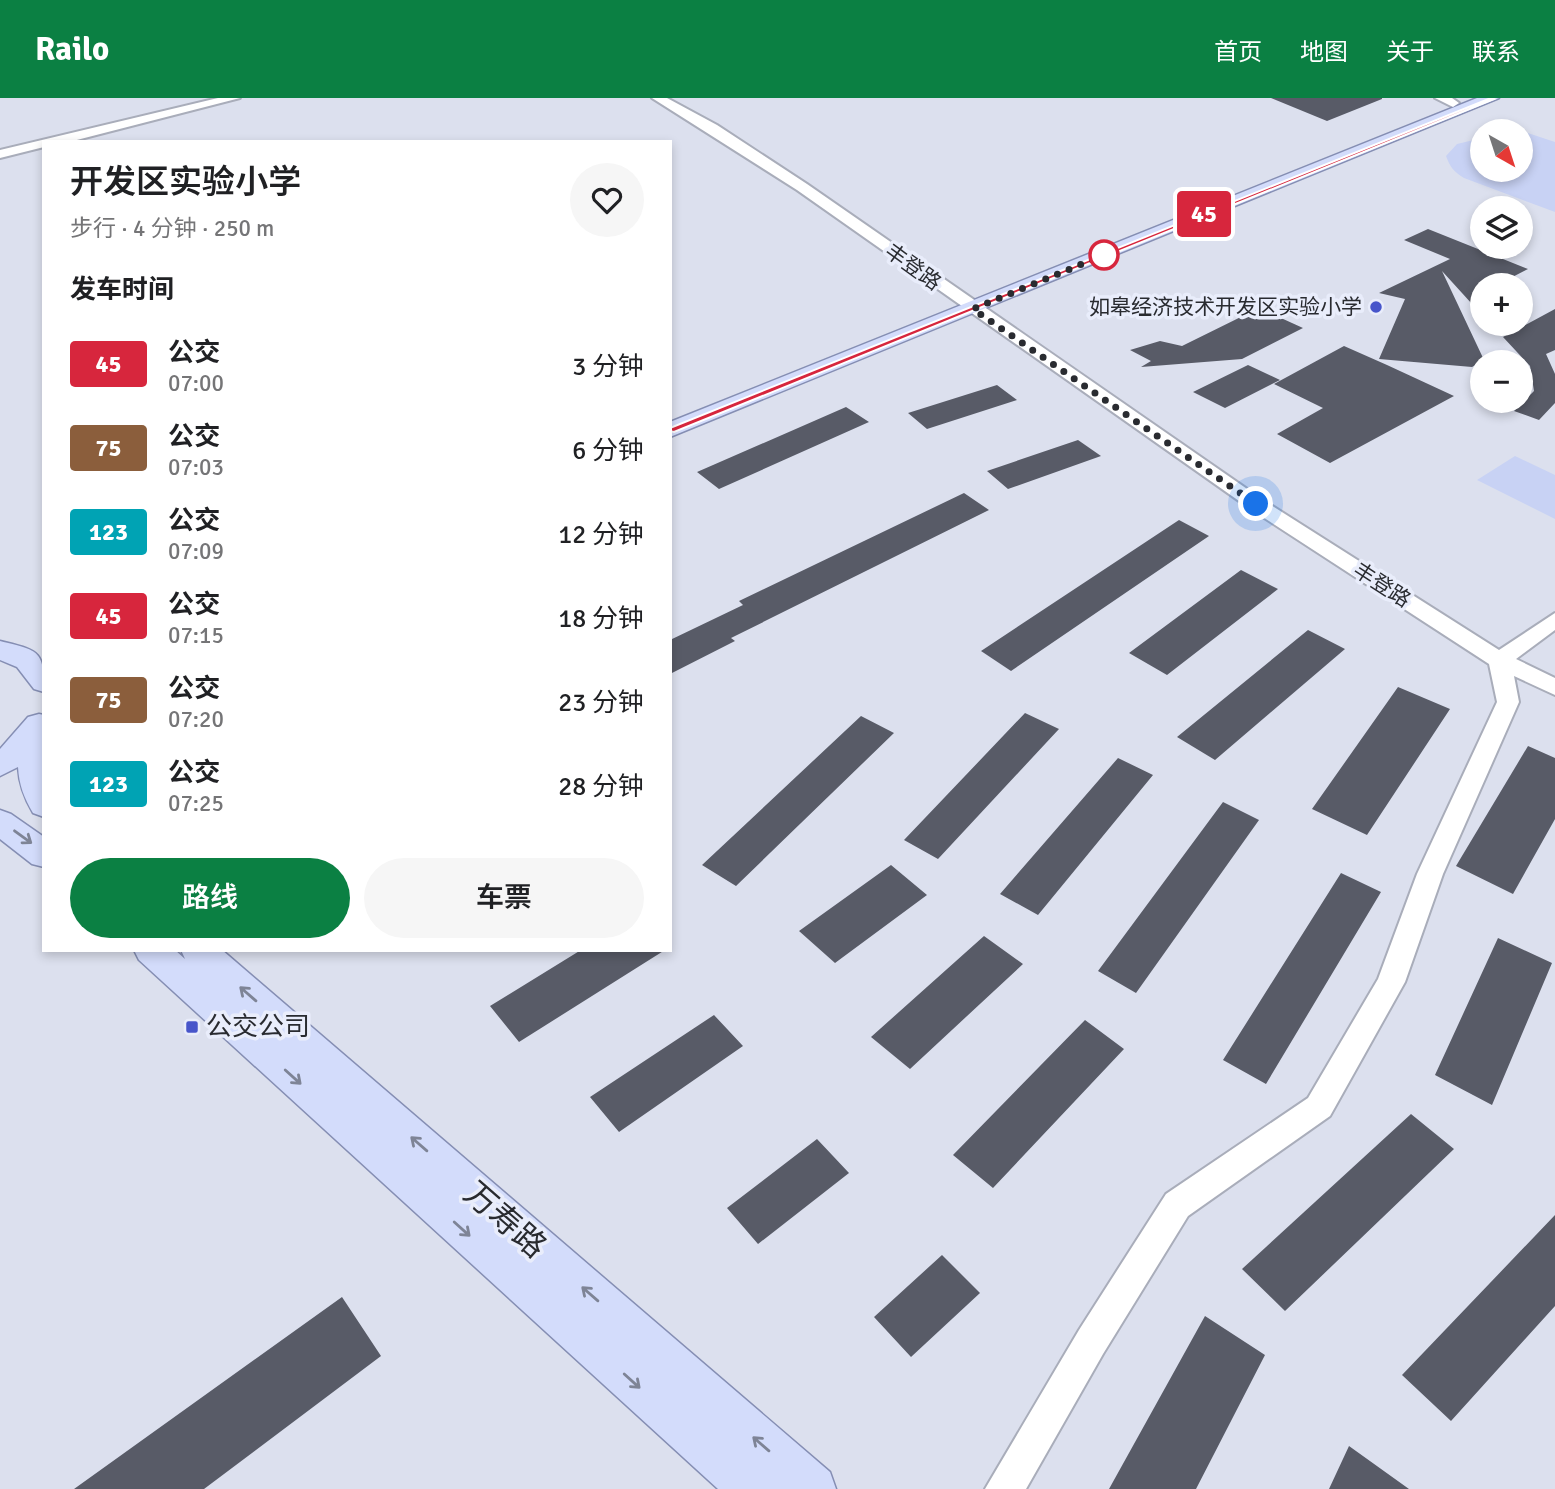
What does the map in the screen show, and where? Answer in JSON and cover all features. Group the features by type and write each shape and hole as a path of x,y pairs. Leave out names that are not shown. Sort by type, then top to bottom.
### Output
{"main road":[{"path":"672,413 965,304 1491,98"},
{"path":"672,429 1453,100"},
{"path":"1,650 42,649"},
{"path":"1,650 27,660 42,679"},
{"path":"0,765 17,752 41,717"},
{"path":"41,717 32,765 37,794 42,802"},
{"path":"0,822 42,854"},
{"name":"万寿路","path":"153,952 753,1489"},
{"name":"万寿路","path":"200,952 813,1489"}],"street":[{"path":"58,140 196,102 234,98"},
{"name":"丰登路","path":"658,98 748,151 1256,504 1499,660 1555,687"},
{"path":"0,154 42,144"},
{"path":"1003,1489 1009,1484 1091,1342 1177,1205 1319,1107 1391,982 1430,874 1508,702 1499,660 1555,620"}],"shaded area":[{"path":"1533,135 1555,142 1555,212 1533,204 1533,196 1512,196 1475,182 1533,182"},
{"path":"1470,141 1470,180 1455,171 1446,156 1457,144"},
{"path":"1515,456 1555,475 1555,519 1477,480"}],"building":[{"path":"1271,98 1382,98 1382,99 1327,121"},
{"path":"1428,229 1470,246 1470,259 1503,259 1528,269 1520,273 1470,273 1470,302 1442,271 1470,330 1470,336 1473,336 1479,350 1470,350 1470,367 1379,359 1405,299 1379,293 1450,259 1404,240"},
{"path":"1259,308 1303,328 1242,359 1141,367 1151,361 1130,350 1160,341 1182,346"},
{"path":"1555,309 1555,350 1546,354 1555,374 1555,403 1539,420 1520,413 1533,413 1533,350 1515,350 1503,337 1533,336 1533,321"},
{"path":"1344,346 1454,396 1330,463 1277,434 1323,408 1274,384"},
{"path":"1248,365 1280,380 1225,408 1193,392"},
{"path":"997,385 1017,400 927,429 908,413"},
{"path":"846,407 869,422 719,489 697,472"},
{"path":"1078,440 1101,456 1008,489 987,471"},
{"path":"964,493 989,510 731,638 735,641 672,673 672,639 743,605 739,601"},
{"path":"1179,520 1209,536 1011,671 981,651"},
{"path":"1241,570 1278,589 1167,675 1129,653"},
{"path":"1308,630 1345,649 1215,760 1177,737"},
{"path":"1398,687 1450,709 1367,835 1312,809"},
{"path":"1025,713 1059,729 938,859 904,840"},
{"path":"861,716 894,733 736,886 702,865"},
{"path":"1528,746 1555,758 1555,819 1513,894 1456,866"},
{"path":"1118,758 1153,775 1038,915 1000,894"},
{"path":"1223,802 1259,820 1136,993 1098,971"},
{"path":"891,865 927,895 835,963 799,931"},
{"path":"1341,873 1381,892 1266,1084 1223,1060"},
{"path":"984,936 1023,964 910,1069 871,1037"},
{"path":"1498,938 1552,963 1492,1105 1435,1075"},
{"path":"578,952 662,952 519,1042 490,1006"},
{"path":"714,1015 743,1046 619,1132 590,1097"},
{"path":"1085,1020 1124,1049 993,1188 953,1155"},
{"path":"1411,1114 1454,1149 1285,1311 1242,1269"},
{"path":"817,1139 849,1173 758,1244 727,1208"},
{"path":"1555,1215 1555,1306 1451,1421 1402,1375"},
{"path":"942,1255 980,1293 911,1357 874,1317"},
{"path":"342,1297 381,1356 204,1489 74,1489"},
{"path":"1205,1316 1265,1355 1196,1489 1109,1489"},
{"path":"1349,1446 1409,1489 1329,1489"}],"bus line":[{"name":"45","path":"672,429 1491,98"}],"place":[{"name":"如皋经济技术开发区实验小学","path":"1376,307"},
{"name":"公交公司","path":"192,1027"}],"route":[{"path":"1104,255 973,309 1256,504"}]}
